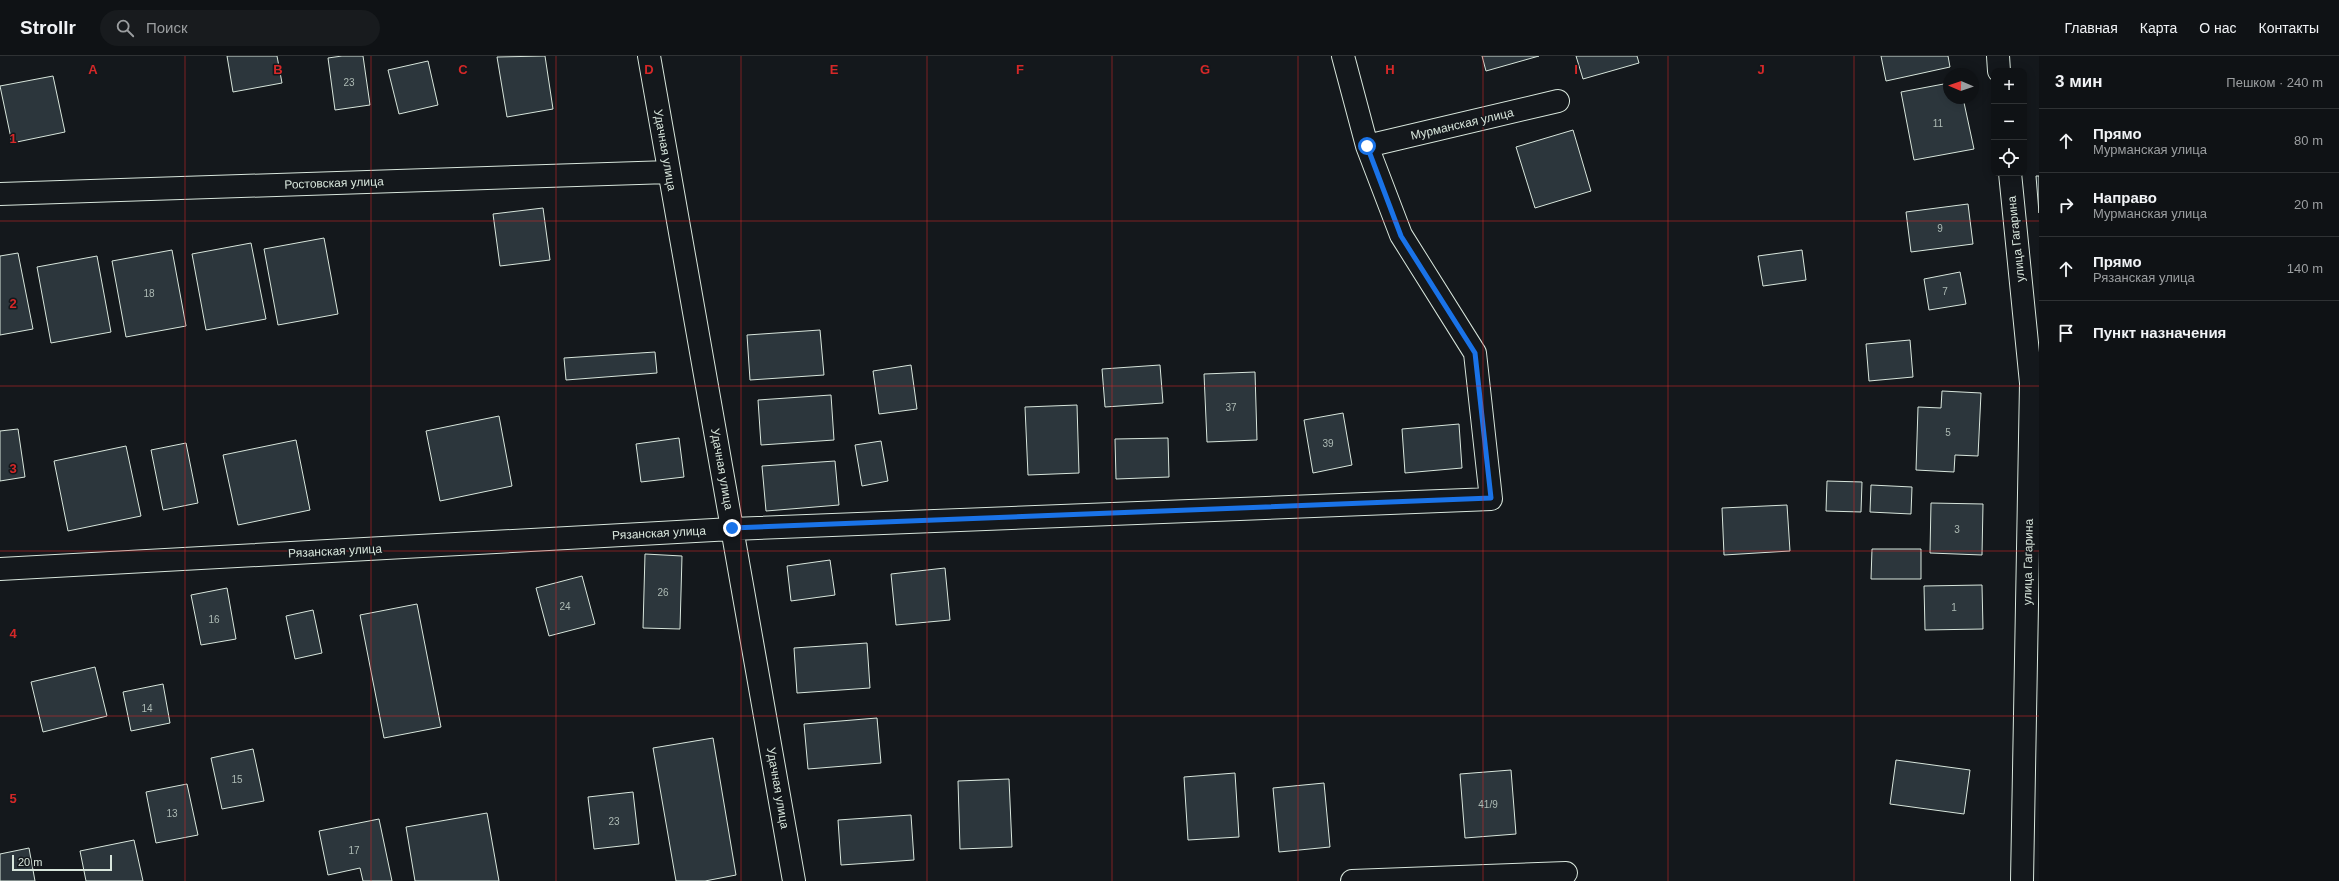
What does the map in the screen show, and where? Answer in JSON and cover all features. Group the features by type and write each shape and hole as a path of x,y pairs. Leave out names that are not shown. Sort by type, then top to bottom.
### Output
{"street":[{"name":"Удачная улица","path":"649,56 794,881"},
{"path":"1343,56 1367,146"},
{"path":"1998,56 1999,68"},
{"name":"Мурманская улица","path":"1367,146 1558,101"},
{"name":"Рязанская улица","path":"0,569 732,528 1491,498 1475,353 1401,236 1367,146"},
{"name":"Ростовская улица","path":"0,194 669,172"},
{"name":"улица Гагарина","path":"2010,176 2031,383 2031,819 2022,881"},
{"path":"1352,881 1566,873"}],"building":[{"path":"227,56 277,56 282,83 233,92"},
{"path":"363,56 370,105 335,110 328,58"},
{"path":"545,56 553,109 507,117 497,57"},
{"path":"1482,56 1539,56 1486,71"},
{"path":"1576,56 1637,56 1639,63 1583,79"},
{"path":"1881,56 1948,56 1950,67 1886,81"},
{"path":"428,61 438,105 399,114 388,70"},
{"path":"53,76 65,132 12,143 0,86"},
{"path":"1943,84 1943,104 1964,104 1974,149 1914,160 1901,92"},
{"path":"1573,130 1591,191 1535,208 1516,147"},
{"path":"2036,176 2039,176 2039,213"},
{"path":"1968,204 1973,244 1911,252 1906,212"},
{"path":"543,208 550,260 500,266 493,214"},
{"path":"324,238 338,314 278,325 264,249"},
{"path":"251,243 266,319 206,330 192,254"},
{"path":"172,250 186,326 126,337 112,261"},
{"path":"1802,250 1806,280 1763,286 1758,256"},
{"path":"18,253 33,329 0,335 0,256"},
{"path":"97,256 111,332 51,343 37,267"},
{"path":"1960,272 1966,304 1929,310 1924,279"},
{"path":"820,330 824,375 750,380 747,335"},
{"path":"1910,340 1913,377 1869,381 1866,344"},
{"path":"655,352 657,373 566,380 564,358"},
{"path":"911,365 917,409 879,414 873,371"},
{"path":"1160,365 1163,403 1105,407 1102,369"},
{"path":"1255,372 1257,440 1207,442 1204,374"},
{"path":"1942,391 1981,393 1978,456 1955,455 1954,472 1916,470 1918,407 1941,408"},
{"path":"831,395 834,440 761,445 758,400"},
{"path":"1077,405 1079,473 1028,475 1025,407"},
{"path":"1343,413 1352,465 1313,473 1304,420"},
{"path":"499,416 512,486 440,501 426,431"},
{"path":"1459,424 1462,468 1405,473 1402,429"},
{"path":"18,429 25,477 0,481 0,431"},
{"path":"679,438 684,477 641,482 636,444"},
{"path":"1168,438 1169,477 1116,479 1115,439"},
{"path":"296,440 310,510 238,525 223,455"},
{"path":"881,441 888,481 862,486 855,445"},
{"path":"186,443 198,503 163,510 151,450"},
{"path":"126,446 141,516 68,531 54,461"},
{"path":"835,461 839,505 766,511 762,466"},
{"path":"1827,481 1862,482 1861,512 1826,511"},
{"path":"1871,485 1912,487 1911,514 1870,512"},
{"path":"1931,503 1983,504 1982,555 1930,553"},
{"path":"1787,505 1790,551 1724,555 1722,508"},
{"path":"1872,549 1921,549 1921,579 1871,579"},
{"path":"645,554 682,556 680,629 643,628"},
{"path":"830,560 835,595 791,601 787,566"},
{"path":"945,568 950,620 896,625 891,574"},
{"path":"582,576 595,624 549,636 536,588"},
{"path":"1982,585 1983,629 1925,630 1924,586"},
{"path":"227,588 236,639 201,645 191,595"},
{"path":"417,604 441,727 384,738 360,615"},
{"path":"313,610 322,653 295,659 286,616"},
{"path":"867,643 870,688 797,693 794,648"},
{"path":"95,667 107,716 43,732 31,682"},
{"path":"163,684 170,723 131,731 123,692"},
{"path":"877,718 881,763 808,769 804,724"},
{"path":"713,738 736,875 705,881 676,881 653,748"},
{"path":"253,749 264,801 222,809 211,758"},
{"path":"1896,760 1970,770 1964,814 1890,804"},
{"path":"1511,770 1516,834 1465,838 1460,774"},
{"path":"1235,773 1239,837 1188,840 1184,777"},
{"path":"1009,779 1012,847 960,849 958,781"},
{"path":"1324,783 1330,847 1279,852 1273,788"},
{"path":"187,784 198,835 156,843 146,792"},
{"path":"633,792 639,844 594,849 588,797"},
{"path":"487,813 499,881 415,881 406,827"},
{"path":"911,815 914,860 841,865 838,820"},
{"path":"379,819 392,881 363,881 360,868 328,875 319,831"},
{"path":"134,840 143,881 86,881 80,851"},
{"path":"29,848 35,881 0,881 0,854"}],"route":[{"path":"732,528 1491,498 1475,353 1401,236 1367,146"}]}
